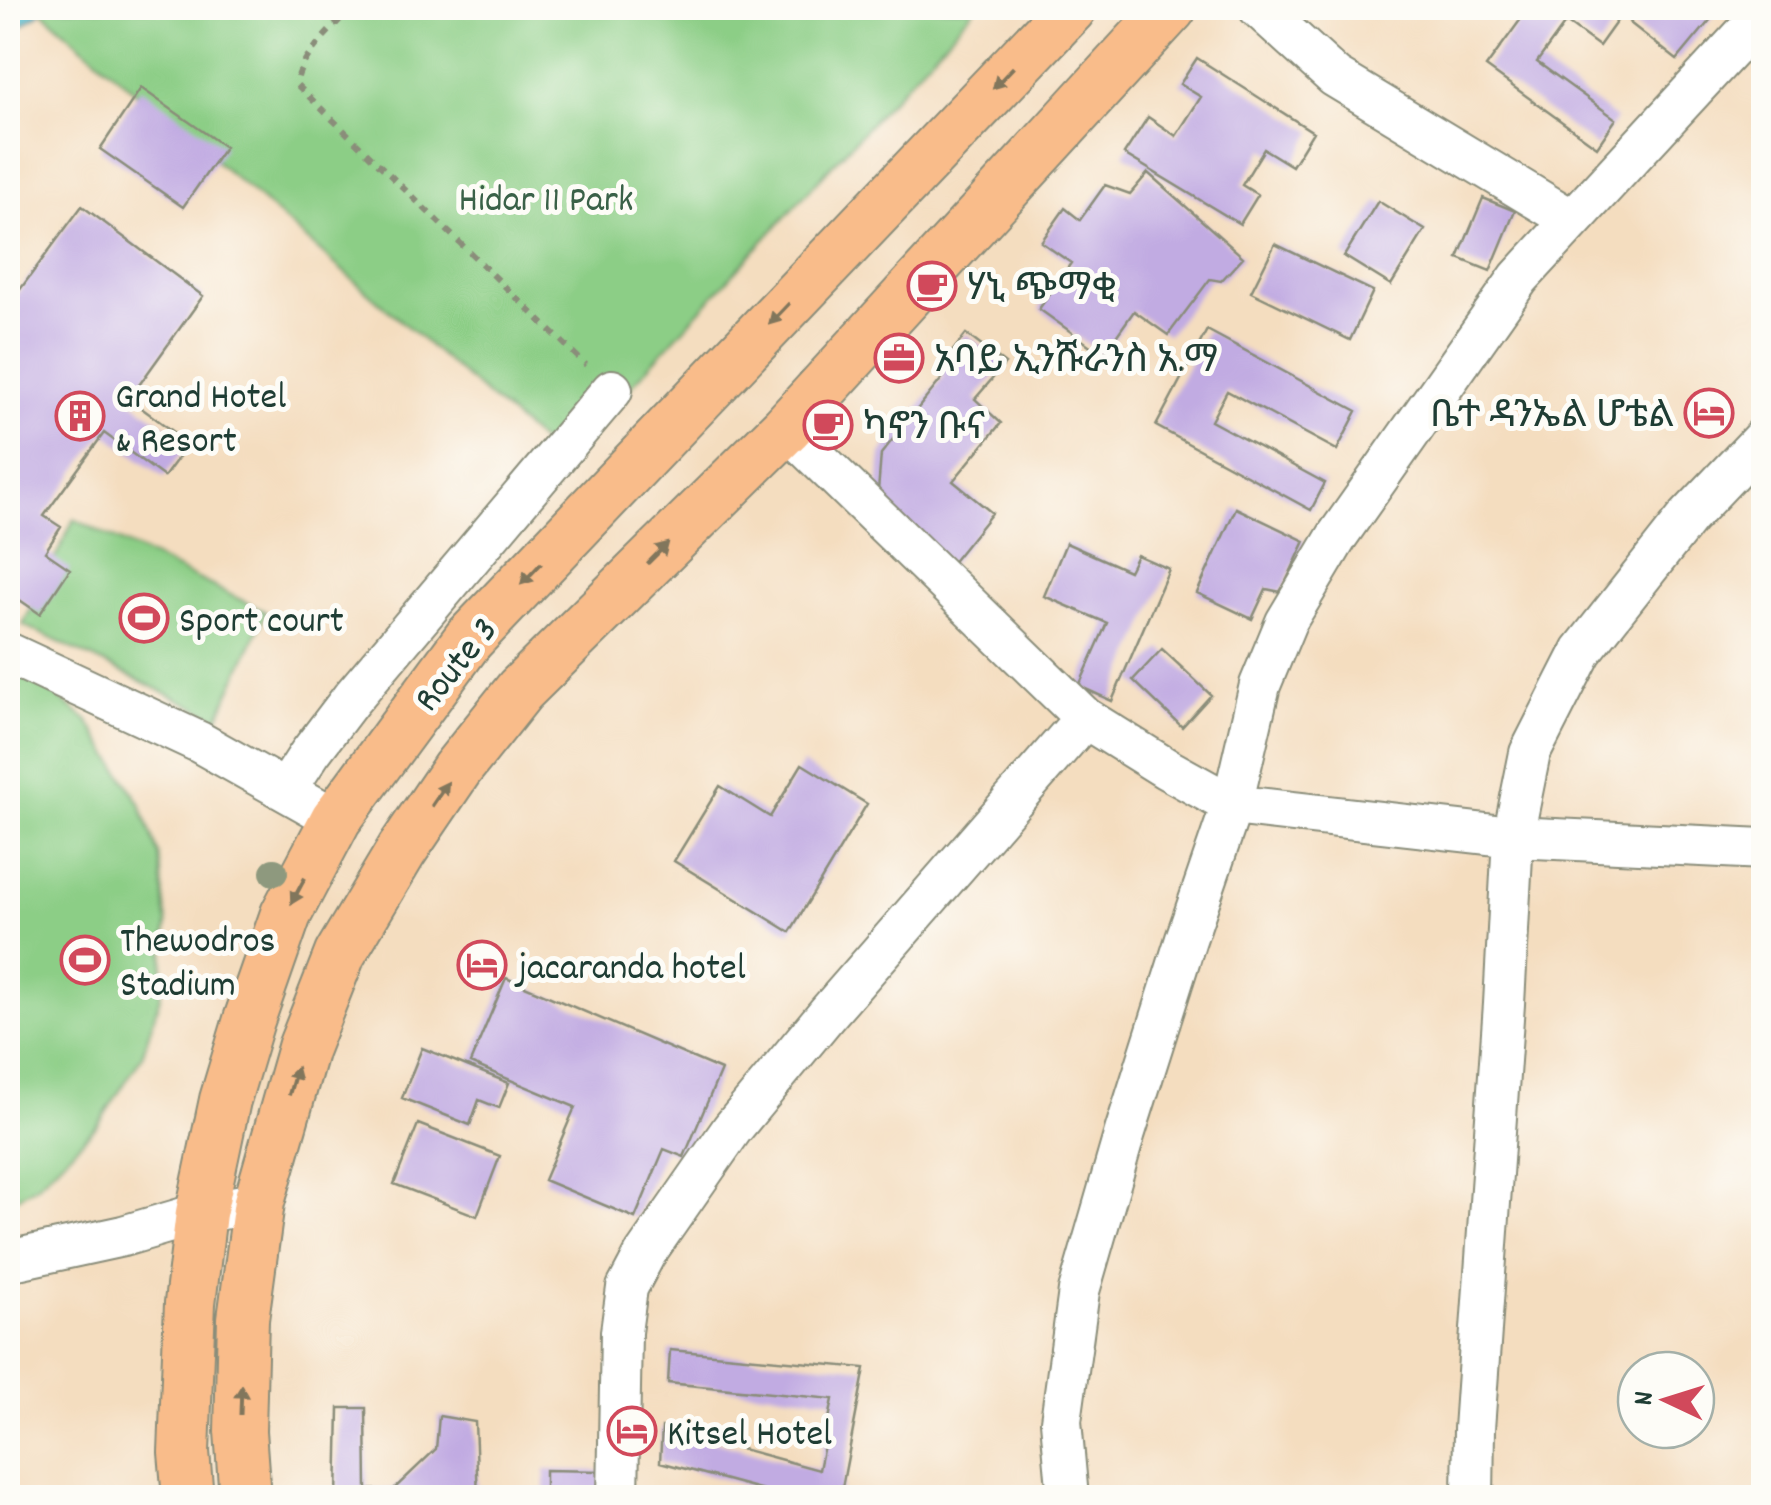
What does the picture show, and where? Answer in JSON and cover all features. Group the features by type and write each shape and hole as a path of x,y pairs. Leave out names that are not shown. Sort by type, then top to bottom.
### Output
{"main road":[{"name":"Route 3","path":"188,1498 184,1452 190,1304 201,1213 225,1100 286,914 336,819 468,640 1070,8"},
{"path":"245,1498 240,1431 243,1318 259,1202 303,1048 340,954 402,850 457,769 520,690 786,428 1146,16"}],"street":[{"path":"1259,8 1335,77 1572,220"},
{"path":"1068,1498 1061,1421 1079,1291 1153,1044 1232,805 1260,685 1286,622 1338,534 1519,278 1764,13"},
{"path":"286,790 351,700 612,390"},
{"path":"786,428 1085,718 1232,805 1513,838 1764,849"},
{"path":"1473,1498 1474,1430 1513,838 1530,754 1582,651 1688,517 1764,437"},
{"path":"8,653 199,742 336,819"},
{"path":"618,1498 621,1332 627,1288 645,1254 744,1115 1085,718"},
{"path":"8,1262 259,1202"}],"path":[{"path":"350,8 304,63 296,75 297,85 612,390"}],"green space":[{"name":"Hidar 11 Park","path":"975,8 563,461 42,11"},
{"name":"Sport court","path":"74,519 266,612 218,718 23,625"},
{"name":"Thewodros Stadium","path":"8,663 26,672 88,721 140,803 159,855 167,923 160,997 142,1056 98,1125 36,1186 8,1202"}],"water":[{"path":"8,8 46,8 8,36"}],"building":[{"path":"1529,8 1604,8 1619,18 1599,46 1566,22 1537,62 1616,119 1597,147 1486,67"},
{"path":"1642,8 1709,8 1716,13 1677,60 1630,23"},
{"path":"1197,58 1313,132 1292,166 1264,149 1242,185 1258,195 1240,224 1124,154 1148,117 1176,136 1201,97 1180,84"},
{"path":"141,88 225,147 183,207 100,149"},
{"path":"1148,173 1243,257 1221,281 1210,279 1168,335 1134,311 1103,355 1039,309 1071,263 1041,242 1065,208 1080,220 1105,185 1130,194"},
{"path":"1483,198 1515,211 1490,271 1458,258"},
{"path":"1378,201 1425,230 1391,285 1344,256"},
{"name":"Grand Hotel & Resort","path":"82,206 203,296 129,399 189,443 164,477 104,433 44,516 61,527 45,552 70,569 40,614 14,596 8,605 8,288 16,295"},
{"path":"1275,244 1373,291 1350,340 1251,292"},
{"path":"1207,330 1357,411 1337,450 1227,391 1211,421 1325,483 1311,510 1156,426"},
{"path":"966,334 1005,364 975,399 1001,423 953,481 992,513 951,564 877,504 881,454 944,376 937,371"},
{"path":"1236,508 1305,541 1281,592 1266,589 1252,619 1197,593"},
{"path":"1066,543 1129,571 1137,555 1169,569 1112,701 1079,686 1107,623 1044,596"},
{"path":"1162,649 1211,695 1182,727 1133,680"},
{"path":"802,764 867,804 790,932 674,861 720,786 770,817"},
{"path":"506,978 721,1070 684,1157 664,1149 635,1218 544,1180 575,1107 470,1063"},
{"path":"422,1048 509,1083 499,1108 479,1100 470,1125 402,1098"},
{"path":"418,1124 500,1156 477,1216 394,1184"},
{"path":"670,1350 865,1368 840,1498 793,1498 660,1462 662,1427 819,1470 833,1399 668,1383"},
{"path":"339,1408 366,1408 367,1490 394,1489 436,1449 439,1416 475,1422 478,1498 337,1498"},
{"path":"545,1470 601,1471 601,1498 545,1498"}],"place":[{"name":"ሃኒ ጭማቂ","path":"932,286"},
{"name":"አባይ ኢንሹራንስ አ.ማ","path":"899,358"},
{"name":"ቤተ ዳንኤል ሆቴል","path":"1709,413"},
{"name":"Grand Hotel & Resort","path":"80,416"},
{"name":"ካኖን ቡና","path":"828,425"},
{"name":"Sport court","path":"144,618"},
{"name":"Thewodros Stadium","path":"85,960"},
{"name":"jacaranda hotel","path":"482,965"},
{"name":"Kitsel Hotel","path":"632,1431"}]}
